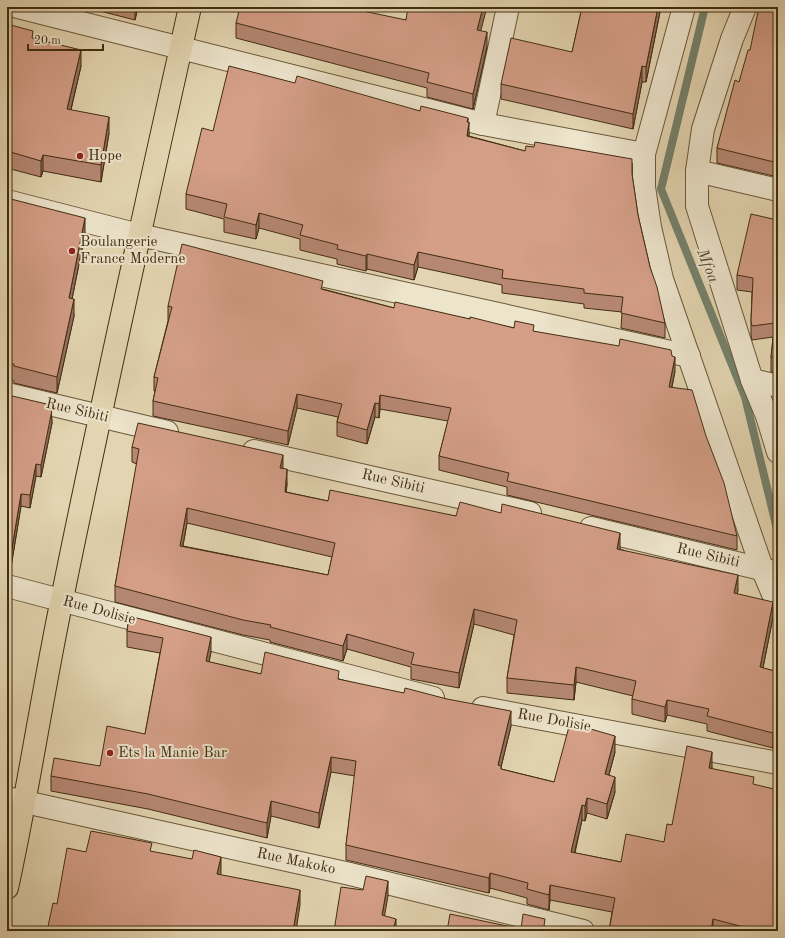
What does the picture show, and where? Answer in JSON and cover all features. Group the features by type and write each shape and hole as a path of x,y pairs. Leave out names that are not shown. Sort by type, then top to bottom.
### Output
{"main road":[{"path":"7,888 16,800 61,601 139,235 190,7"}],"street":[{"path":"18,7 483,124 644,154"},
{"path":"483,124 508,7"},
{"path":"684,7 644,154 644,187 650,227 662,279 689,356 770,571 778,606"},
{"path":"745,7 732,39 703,129 697,171 697,206 752,380 767,416 778,452"},
{"path":"697,171 778,190"},
{"path":"7,201 139,235 689,356"},
{"path":"752,380 778,386"},
{"name":"Rue Sibiti","path":"7,394 185,436"},
{"name":"Rue Sibiti","path":"231,446 546,517"},
{"name":"Rue Sibiti","path":"569,523 770,571"},
{"name":"Rue Dolisie","path":"7,586 457,703 778,763"},
{"name":"Rue Makoko","path":"16,800 350,874 583,931"}],"building":[{"path":"240,7 344,7 406,20 408,7 483,7 477,30 487,32 473,94 427,82 429,73 236,23"},
{"path":"582,7 658,7 646,67 642,66 633,114 501,84 511,38 572,52"},
{"path":"759,7 778,7 778,163 717,148 735,80 739,82 748,50 750,50"},
{"path":"7,24 33,31 32,38 81,50 67,109 109,117 101,165 43,155 41,161 7,151"},
{"path":"229,66 295,83 297,76 420,111 421,106 468,118 467,122 469,122 467,136 525,151 526,146 534,147 535,142 632,159 632,174 638,215 665,323 621,313 623,297 584,293 584,289 502,278 503,270 418,252 414,265 367,254 366,256 337,249 338,245 300,235 303,225 259,213 256,225 224,217 227,204 186,194 202,128 213,131"},
{"path":"7,198 85,218 69,298 74,299 57,377 7,363 9,357 7,357"},
{"path":"751,214 777,220 778,217 778,360 771,357 775,323 752,326 753,278 737,275"},
{"path":"182,244 323,281 321,289 394,308 395,302 470,319 470,317 514,328 515,321 534,325 533,331 619,346 620,339 671,350 672,356 675,357 669,387 692,390 706,436 724,483 737,536 507,481 509,473 439,456 451,408 380,395 379,404 375,403 367,430 337,422 342,404 297,394 288,431 153,401 158,378 154,377 172,307 168,306"},
{"path":"8,395 51,405 50,410 52,410 41,465 36,464 30,495 21,494 11,554 7,553"},
{"path":"138,423 283,455 280,468 287,469 285,492 328,501 330,490 456,516 460,502 501,513 502,504 620,533 617,549 738,575 734,593 773,602 760,667 778,672 778,715 773,733 707,716 709,709 667,700 665,707 632,699 636,681 576,667 574,685 507,678 517,620 474,609 459,673 411,664 414,653 347,634 343,646 270,627 271,625 243,620 115,586 139,449 132,447","holes":["187,508 335,543 328,575 180,546"]},
{"path":"7,600 11,601 7,618"},
{"path":"129,616 211,637 206,661 261,674 265,652 339,671 338,679 404,693 405,688 447,699 511,711 498,765 501,766 501,769 554,782 570,723 615,736 605,774 615,777 607,804 587,798 585,806 582,805 571,852 621,862 626,834 664,842 667,824 672,825 687,746 712,752 709,768 754,777 753,784 778,790 778,931 759,931 713,919 711,931 609,931 615,898 550,885 549,895 527,889 528,883 490,873 489,878 346,845 356,761 331,757 319,813 271,801 267,823 148,794 51,776 54,758 100,766 107,726 145,734 163,638 127,631"},
{"path":"91,831 152,843 150,851 192,859 194,850 221,857 217,874 300,890 293,931 47,931 53,903 57,904 67,848 86,852"},
{"path":"366,876 388,881 382,915 396,919 393,931 334,931 341,887 363,890"},
{"path":"450,914 521,929 523,914 545,919 544,926 565,931 447,931"}],"waterway":[{"name":"Mfoa","path":"705,7 661,189 745,397 778,533"}],"place":[{"name":"Hope","path":"80,156"},
{"name":"Boulangerie France Moderne","path":"72,251"},
{"name":"Ets la Manie Bar","path":"110,753"}]}
